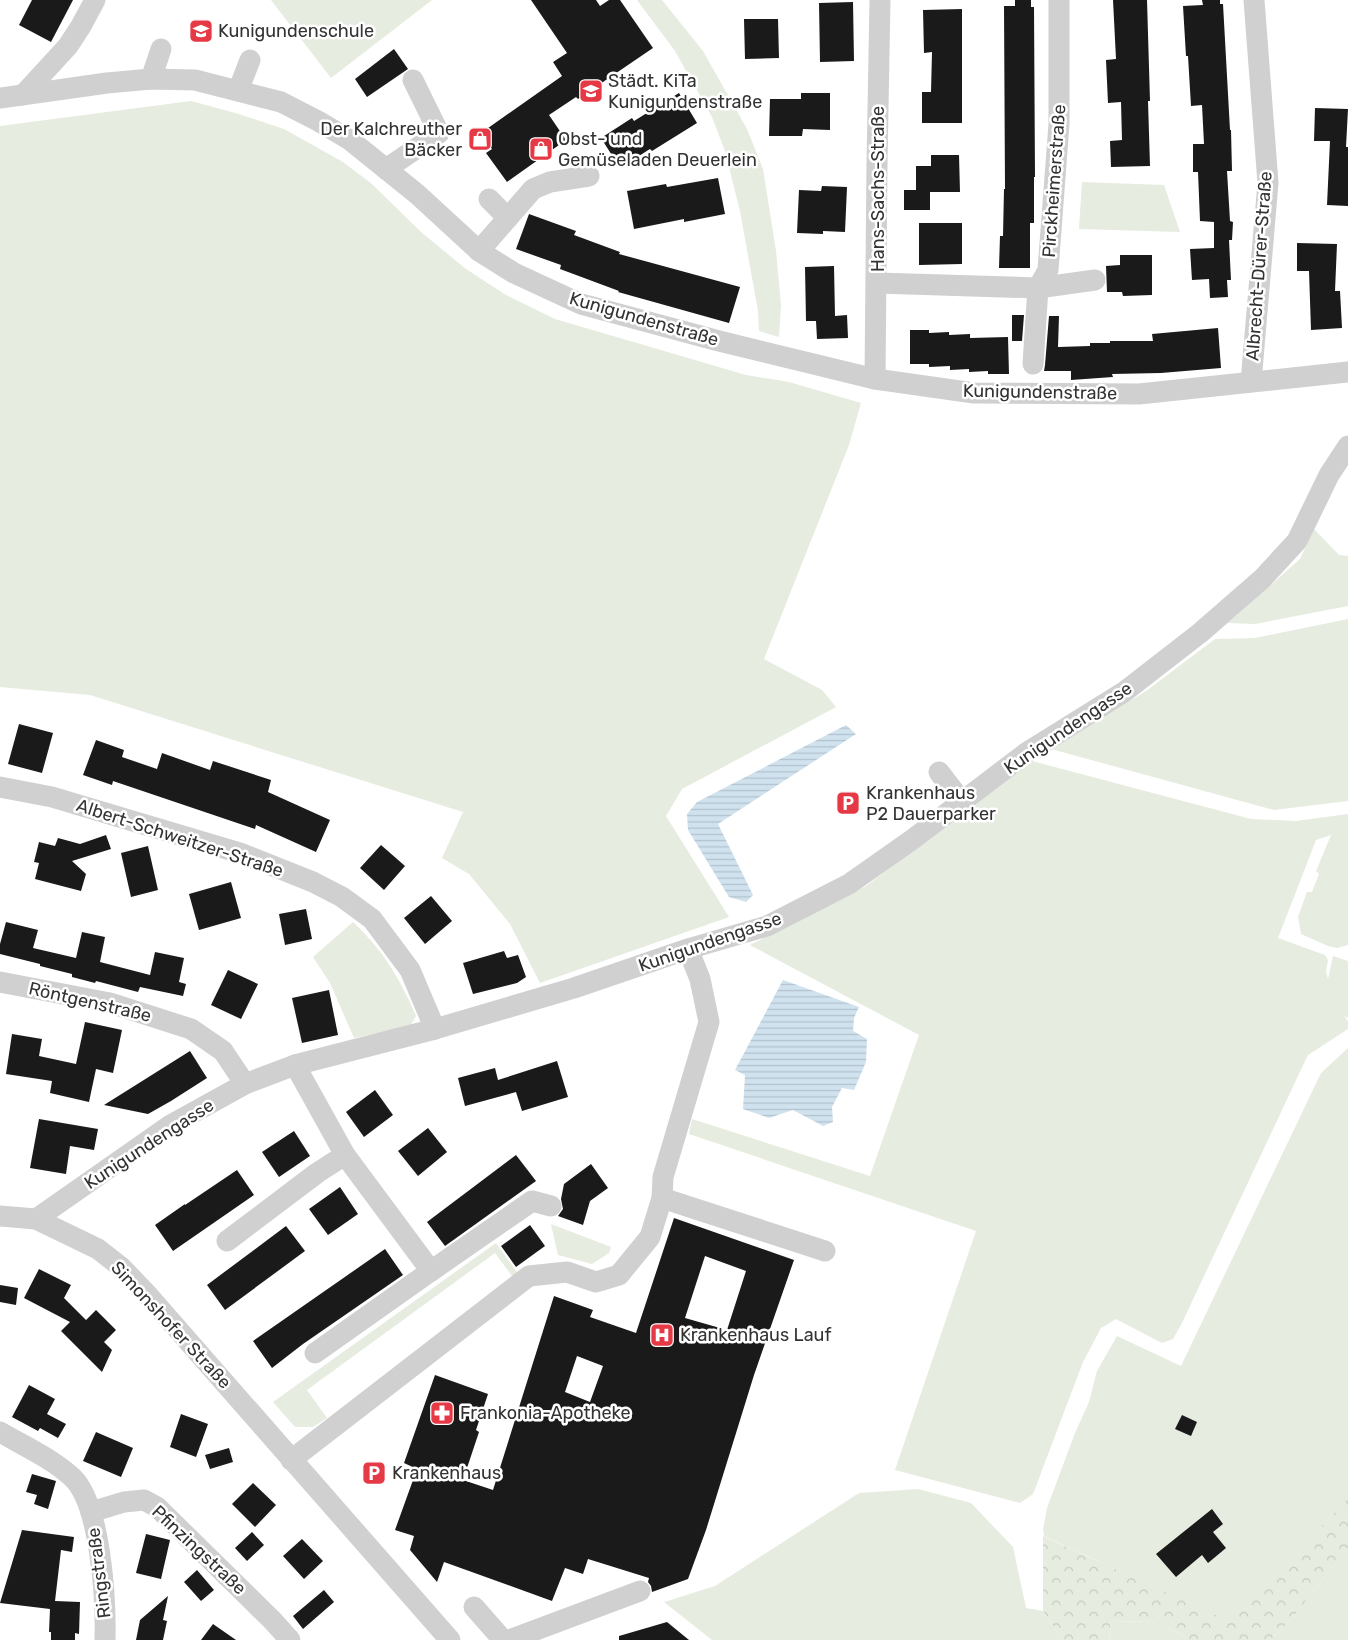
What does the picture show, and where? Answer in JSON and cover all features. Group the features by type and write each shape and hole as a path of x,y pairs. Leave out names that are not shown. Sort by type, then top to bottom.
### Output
{"street":[{"path":"23,95 68,46 95,0"},
{"name":"Hans-Sachs-Straße","path":"875,379 880,0"},
{"name":"Pirckheimerstraße","path":"1038,288 1048,270 1059,124 1059,0"},
{"name":"Albrecht-Dürer-Straße","path":"1251,382 1268,183 1254,0"},
{"path":"151,79 161,49"},
{"path":"238,91 250,60"},
{"name":"Kunigundenstraße","path":"0,98 107,83 151,79 195,80 281,102 350,140 417,194 479,250 514,273 581,304 719,341 875,379 974,393 1139,394 1348,372"},
{"path":"386,168 439,133 413,80"},
{"path":"479,250 533,189 550,182 589,176"},
{"path":"489,199 508,218"},
{"path":"877,283 1038,288 1095,280"},
{"path":"1033,364 1038,288"},
{"name":"Kunigundengasse","path":"36,1219 169,1126 245,1084 294,1065 435,1029 574,988 688,948 768,926 848,884 963,803 1026,753 1124,692 1200,634 1262,579 1297,541 1329,475 1348,446"},
{"path":"939,772 963,803"},
{"name":"Albert-Schweitzer-Straße","path":"0,787 52,797 240,853 313,882 342,897 372,919 410,970 435,1029"},
{"path":"291,1460 529,1276 567,1272 596,1282 619,1275 650,1236 662,1198 663,1177 709,1022 700,979 688,948"},
{"name":"Röntgenstraße","path":"0,982 110,1003 191,1029 223,1051 245,1084"},
{"path":"294,1065 345,1155 431,1271"},
{"path":"227,1241 345,1155"},
{"path":"662,1198 826,1251"},
{"path":"315,1353 532,1201 551,1206"},
{"name":"Simonshofer Straße","path":"0,1216 36,1219 98,1249 121,1267 146,1292 450,1640"},
{"name":"Ringstraße","path":"0,1432 56,1465 77,1483 91,1512 99,1546 105,1620 104,1640"},
{"name":"Pfinzingstraße","path":"91,1512 124,1502 144,1500 157,1507 268,1615 290,1640"},
{"path":"509,1640 640,1591"},
{"path":"474,1607 503,1640"}],"green space":[{"path":"271,0 432,0 331,78"},
{"path":"637,0 662,0 703,51 747,129 763,169 776,251 781,305 779,337 759,331 758,311 740,211 725,151 712,117 675,51"},
{"path":"191,101 284,129 343,162 372,184 421,232 466,269 506,295 555,319 746,375 789,382 861,403 849,445 764,659 822,690 836,707 682,789 666,816 729,917 540,983 510,924 469,874 442,858 463,812 90,695 0,687 0,126"},
{"path":"1082,182 1164,185 1180,232 1079,229"},
{"path":"1314,529 1339,555 1348,556 1348,606 1255,624 1228,623 1300,559"},
{"path":"1348,619 1348,801 1274,810 1051,749 1146,691 1215,639 1255,638"},
{"path":"1032,761 1251,819 1296,821 1348,814 1348,945 1337,948 1328,946 1301,934 1298,917 1307,892 1312,892 1319,874 1316,871 1331,835 1316,840 1278,938 1325,955 1328,960 1326,971 1328,979 1333,956 1348,961 1348,1018 1344,1016 1348,1021 1348,1029 1308,1055 1173,1339 1162,1343 1116,1319 1101,1328 1083,1362 1033,1494 1020,1503 895,1470 976,1231 689,1134 692,1119 870,1176 919,1035 750,945 866,886"},
{"path":"353,922 382,954 404,990 416,1016 410,1026 354,1038 330,983 313,957"},
{"path":"1348,1048 1348,1498 1231,1623 1044,1536 1043,1530 1047,1508 1075,1433 1089,1402 1097,1371 1117,1336 1181,1366 1321,1073"},
{"path":"551,1224 611,1247 609,1253 592,1264 558,1255"},
{"path":"496,1243 519,1275 515,1280 495,1253 307,1390 327,1418 313,1427 295,1427 273,1402"},
{"path":"918,1489 971,1503 1013,1547 1026,1608 1043,1611 1062,1640 712,1640 664,1602 715,1586 859,1493"},
{"path":"1348,1498 1348,1548 1290,1621 1270,1640 1189,1640 1189,1638 1154,1622 1111,1621 1109,1640 1062,1640 1043,1611 1043,1536 1231,1622"},
{"path":"1348,1548 1348,1640 1270,1640 1290,1621"},
{"path":"1111,1621 1154,1622 1189,1638 1189,1640 1109,1640"}],"water":[{"path":"846,725 856,734 718,824 753,895 746,902 729,897 688,830 687,814 697,802"},
{"path":"783,980 859,1007 854,1018 853,1031 867,1039 866,1062 854,1090 842,1088 832,1107 833,1122 823,1126 793,1110 769,1118 743,1109 745,1075 735,1070"}],"building":[{"path":"32,0 73,0 51,42 19,25"},
{"path":"531,0 596,0 600,6 609,0 620,0 653,48 578,99 576,97 549,115 566,140 507,182 486,153 492,149 481,133 562,76 553,62 567,53"},
{"path":"1015,0 1031,0 1031,7 1034,7 1034,223 1030,223 1030,268 999,268 1000,236 1003,236 1005,189 1004,6 1015,6"},
{"path":"1113,0 1147,0 1150,166 1111,167 1110,141 1122,140 1121,102 1108,103 1106,60 1116,59"},
{"path":"1202,0 1220,0 1220,4 1223,4 1232,171 1227,171 1230,221 1233,222 1232,240 1229,240 1231,280 1227,280 1228,297 1210,298 1209,279 1192,280 1190,249 1214,248 1214,222 1200,221 1198,172 1193,172 1193,144 1204,144 1202,105 1191,106 1183,6 1203,5"},
{"path":"853,2 854,61 820,62 819,3"},
{"path":"962,9 962,123 922,123 922,92 931,92 932,52 924,53 923,10"},
{"path":"744,19 778,19 779,58 745,59"},
{"path":"394,49 408,69 367,97 355,79"},
{"path":"679,93 697,123 620,168 601,138 632,118 634,121"},
{"path":"801,93 830,93 830,130 803,129 802,136 769,136 770,99 801,99"},
{"path":"1315,108 1348,109 1346,147 1348,147 1348,206 1327,205 1330,141 1314,141"},
{"path":"931,155 959,155 960,192 930,192 930,210 904,210 904,190 916,190 916,166 931,166"},
{"path":"718,178 725,214 684,222 684,219 634,229 627,191 666,184 667,187"},
{"path":"822,186 847,187 845,232 823,231 823,234 797,233 799,190 821,191"},
{"path":"529,214 576,231 574,235 620,252 619,254 740,287 729,323 618,292 560,269 561,265 516,249"},
{"path":"919,223 962,223 962,264 919,265"},
{"path":"1297,243 1337,244 1335,291 1340,291 1342,328 1311,330 1309,271 1297,271"},
{"path":"1120,255 1152,255 1152,295 1123,296 1122,292 1107,292 1106,266 1120,265"},
{"path":"834,266 835,316 847,315 848,338 817,339 816,321 806,321 805,267"},
{"path":"1012,315 1024,315 1022,341 1012,341"},
{"path":"1049,316 1059,316 1058,347 1090,346 1090,343 1110,343 1110,341 1153,341 1152,334 1218,328 1221,368 1161,373 1112,374 1113,377 1071,380 1071,371 1044,371"},
{"path":"910,330 929,330 929,333 949,332 949,335 970,334 970,338 1008,337 1009,374 988,374 988,371 969,372 969,369 950,370 950,366 929,367 929,364 910,364"},
{"path":"19,724 53,733 42,773 8,764"},
{"path":"96,740 124,750 122,757 157,769 162,753 210,770 213,761 271,780 268,792 330,820 316,852 256,825 255,829 113,781 112,785 83,775"},
{"path":"106,835 111,849 72,861 86,874 81,891 35,879 39,863 34,862 39,842 55,846 58,838 80,844"},
{"path":"381,845 405,866 384,890 360,868"},
{"path":"148,846 158,890 131,897 121,853"},
{"path":"231,882 241,918 199,930 189,894"},
{"path":"431,896 452,921 425,944 404,918"},
{"path":"306,909 312,939 285,945 279,914"},
{"path":"6,922 38,930 33,948 76,958 82,932 105,937 100,962 150,975 155,952 184,958 179,982 186,984 183,996 140,987 138,992 96,981 95,983 72,977 72,974 40,966 40,964 0,954 0,944"},
{"path":"504,951 507,958 518,955 526,977 517,983 473,994 463,963"},
{"path":"228,970 258,984 241,1019 211,1005"},
{"path":"329,990 338,1035 302,1043 292,998"},
{"path":"85,1022 122,1030 113,1073 96,1069 89,1102 50,1093 52,1081 6,1074 12,1034 42,1039 39,1056 76,1064"},
{"path":"190,1051 207,1078 171,1101 148,1114 104,1105"},
{"path":"557,1061 568,1097 522,1111 516,1092 465,1106 458,1078 495,1068 498,1080"},
{"path":"375,1090 393,1115 364,1137 346,1112"},
{"path":"39,1119 98,1129 94,1150 70,1146 66,1174 30,1168"},
{"path":"428,1128 447,1152 418,1176 398,1151"},
{"path":"294,1131 310,1156 279,1177 262,1152"},
{"path":"516,1155 536,1181 445,1246 427,1222"},
{"path":"591,1164 608,1188 590,1201 583,1225 558,1216 563,1209 561,1199 564,1184"},
{"path":"237,1170 254,1195 173,1251 155,1225"},
{"path":"340,1187 358,1214 328,1235 309,1209"},
{"name":"Krankenhaus Lauf","path":"674,1218 794,1260 754,1375 706,1530 688,1579 652,1592 648,1582 649,1578 588,1559 583,1574 565,1568 552,1601 444,1562 437,1582 410,1550 414,1536 395,1530 417,1469 404,1463 435,1375 488,1394 476,1430 479,1432 463,1480 493,1490 554,1296 593,1310 590,1317 636,1333","holes":["705,1256 746,1271 727,1330 685,1318","577,1356 603,1366 590,1402 565,1392"]},
{"path":"530,1225 545,1246 516,1267 501,1246"},
{"path":"286,1226 305,1251 225,1310 207,1285"},
{"path":"385,1249 403,1275 303,1344 272,1368 253,1341"},
{"path":"39,1269 71,1285 64,1298 86,1320 96,1310 116,1330 104,1342 112,1350 102,1372 61,1331 70,1322 24,1298"},
{"path":"0,1285 18,1288 16,1305 0,1302"},
{"path":"29,1385 55,1399 47,1414 66,1424 58,1438 40,1428 38,1431 12,1417"},
{"path":"181,1414 208,1424 196,1457 170,1447"},
{"path":"1182,1415 1197,1422 1191,1436 1175,1429"},
{"path":"96,1432 133,1448 121,1477 83,1461"},
{"path":"229,1448 233,1462 210,1469 205,1455"},
{"path":"32,1474 56,1481 48,1509 34,1504 37,1495 26,1492"},
{"path":"253,1483 276,1505 255,1527 232,1504"},
{"path":"1212,1509 1223,1524 1213,1532 1226,1548 1208,1563 1202,1555 1176,1577 1156,1554"},
{"path":"22,1530 74,1537 72,1552 61,1550 55,1601 80,1602 79,1634 75,1633 75,1640 51,1640 51,1632 49,1632 50,1609 0,1603"},
{"path":"252,1532 264,1545 247,1561 235,1548"},
{"path":"146,1534 170,1540 161,1579 136,1573"},
{"path":"302,1539 323,1561 304,1579 283,1556"},
{"path":"197,1570 214,1590 201,1601 184,1582"},
{"path":"324,1590 334,1602 303,1629 293,1616"},
{"path":"168,1596 163,1620 167,1621 163,1640 136,1640 140,1620"},
{"path":"667,1622 689,1640 619,1640 619,1636"},
{"path":"213,1624 236,1640 201,1640"}],"place":[{"name":"Kunigundenschule","path":"201,31"},
{"name":"Städt. KiTa Kunigundenstraße","path":"591,91"},
{"name":"Der Kalchreuther Bäcker","path":"480,139"},
{"name":"Obst- und Gemüseladen Deuerlein","path":"541,149"},
{"name":"Krankenhaus P2 Dauerparker","path":"848,803"},
{"name":"Krankenhaus Lauf","path":"662,1335"},
{"name":"Frankonia-Apotheke","path":"442,1413"},
{"name":"Krankenhaus","path":"374,1473"}]}
